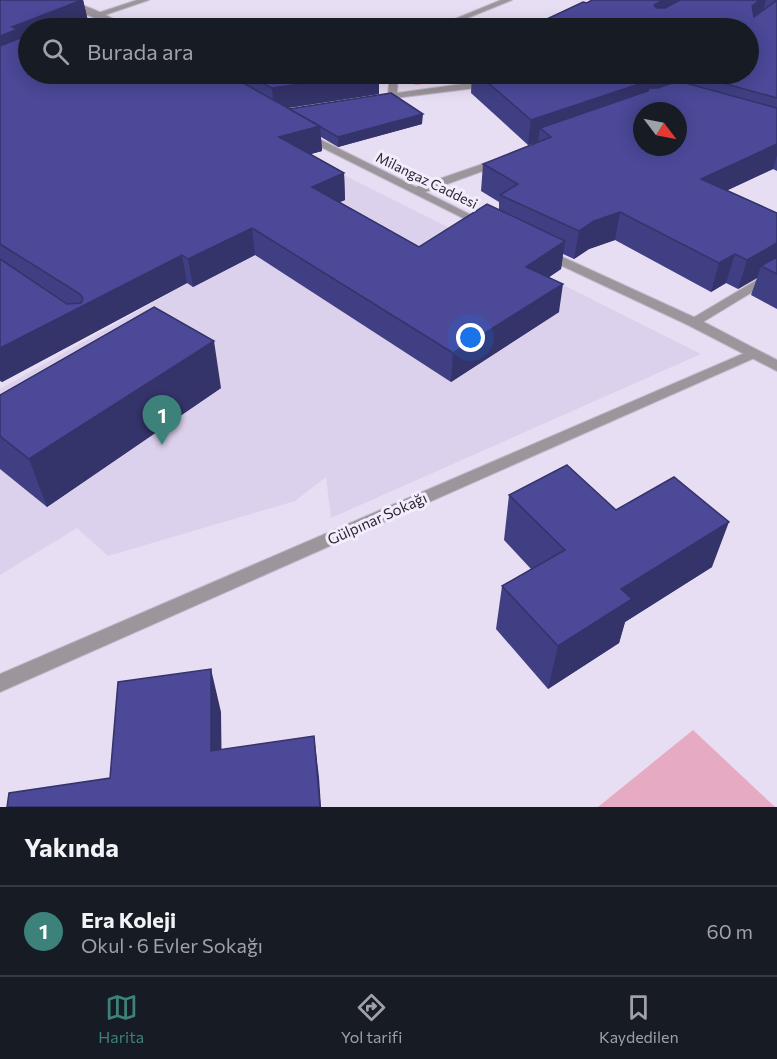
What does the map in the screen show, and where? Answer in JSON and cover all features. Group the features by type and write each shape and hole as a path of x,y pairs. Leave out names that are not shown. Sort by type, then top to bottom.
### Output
{"street":[{"path":"58,0 73,3 102,18"},
{"path":"96,15 144,0"},
{"path":"462,18 508,0"},
{"path":"392,97 393,84"},
{"path":"370,100 490,84"},
{"name":"Milangaz Caddesi","path":"291,127 331,150 501,232"},
{"path":"416,191 518,155"},
{"path":"534,248 693,322 777,366"},
{"path":"693,322 777,272"},
{"name":"Gülpınar Sokağı","path":"0,683 754,352"}],"shaded area":[{"path":"33,84 185,84 324,165 701,354 331,518 326,477 295,501 108,556 77,528 0,575 0,389 168,294 118,259"},
{"path":"693,730 775,807 598,807"}],"building":[{"path":"0,0 82,0 35,18 18,18 18,25 12,27 18,29 0,36"},
{"path":"592,0 663,0 654,5 656,8 665,8 680,0 760,0 752,6 754,17 777,0 777,98 726,84 759,84 759,18 549,18 583,2 587,3"},
{"path":"18,39 18,84 245,84 320,126 279,137 344,173 312,187 419,247 487,204 565,241 526,267 563,284 453,353 252,228 188,259 182,255 0,348 0,259 67,304 81,303 83,298 0,244 0,46"},
{"path":"264,84 299,84 272,88"},
{"path":"490,84 639,84 531,120"},
{"path":"669,84 689,84 777,108 777,144 701,179 777,213 777,243 747,260 735,254 719,263 620,212 594,221 579,231 500,195 518,184 483,164 551,137 540,128 648,91 649,88"},
{"path":"391,93 423,114 338,137 289,109"},
{"path":"777,257 777,274 761,266"},
{"path":"154,307 214,341 29,459 0,436 0,395"},
{"path":"567,465 616,510 674,477 729,522 621,589 632,599 558,646 502,586 565,550 509,495"},
{"path":"211,669 211,751 314,736 320,807 7,807 9,793 110,778 118,682"}],"place":[{"name":"Era Koleji","path":"162,445"}]}
